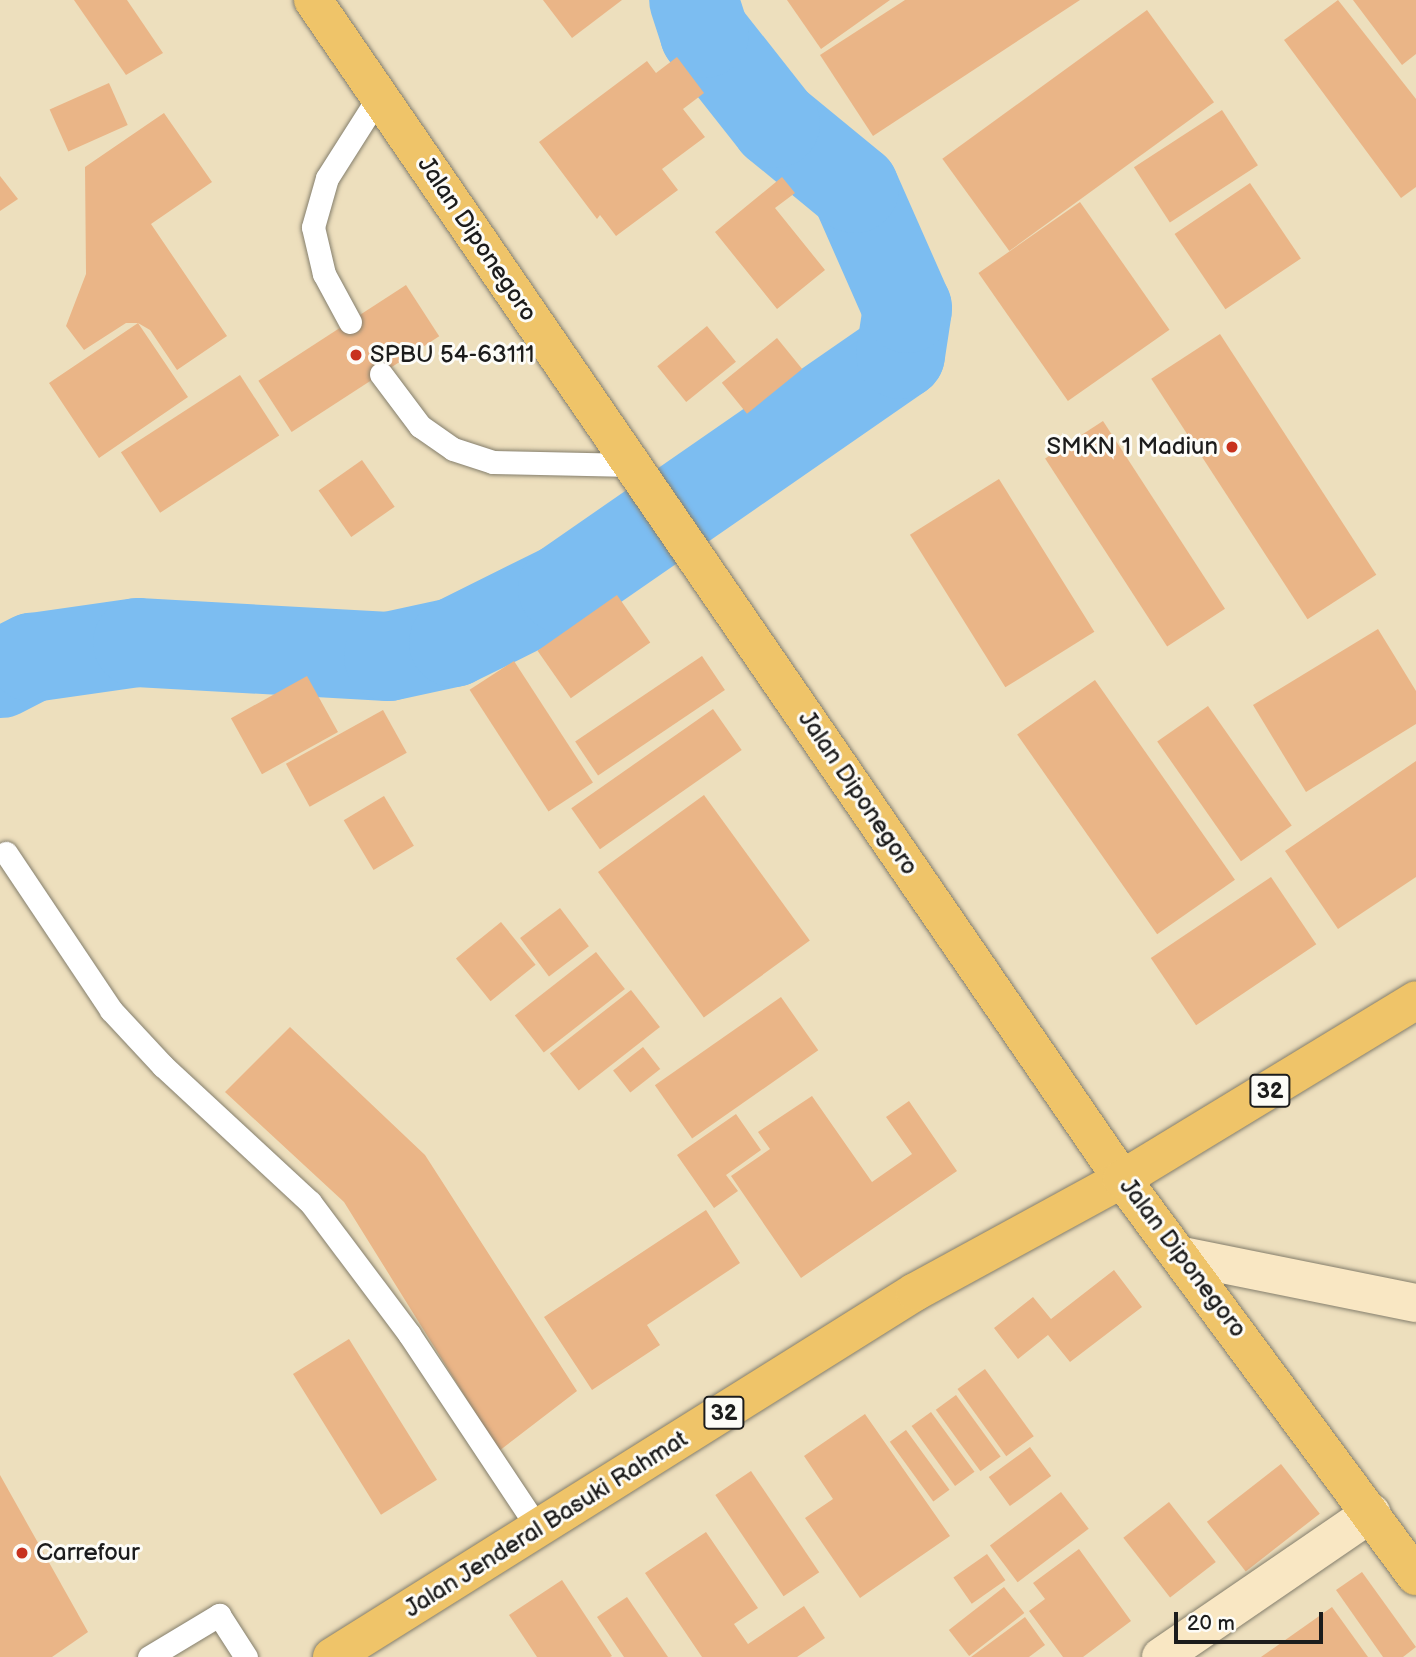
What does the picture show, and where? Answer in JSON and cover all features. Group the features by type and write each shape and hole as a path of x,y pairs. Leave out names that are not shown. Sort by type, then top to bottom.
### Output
{"main road":[{"name":"Jalan Diponegoro","path":"313,0 1122,1179 1182,1256 1416,1576"},
{"name":"32","path":"1122,1179 1416,1000"},
{"name":"Jalan Jenderal Basuki Rahmat","path":"332,1657 915,1292 1122,1179"}],"street":[{"path":"1182,1256 1416,1303"},
{"path":"1161,1657 1371,1513"}],"lane":[{"path":"350,322 324,274 313,227 327,178 379,96"},
{"path":"381,374 420,426 453,449 493,462 634,467"},
{"path":"6,853 111,1010 163,1066 310,1202 410,1334 538,1530"},
{"path":"149,1657 219,1615 246,1657"}],"building":[{"path":"74,0 127,0 163,53 126,75"},
{"path":"543,0 622,0 572,38"},
{"path":"787,0 890,0 821,49"},
{"path":"905,0 1080,0 873,136 820,55"},
{"path":"1338,0 1416,99 1416,187 1401,198 1284,40"},
{"path":"1353,0 1416,0 1416,54 1402,65"},
{"path":"1147,10 1214,102 1009,251 942,159"},
{"path":"677,57 704,93 683,109 705,137 662,169 678,190 616,236 600,215 597,219 539,142 647,61 656,73"},
{"path":"109,83 128,125 68,151 50,109"},
{"path":"1222,110 1258,165 1170,223 1134,167"},
{"path":"164,113 212,182 151,224 227,336 177,370 150,330 138,323 126,323 84,350 66,326 86,274 85,167"},
{"path":"0,176 18,199 0,211"},
{"path":"782,177 795,193 775,208 825,270 777,309 715,232"},
{"path":"1250,183 1301,258 1225,309 1175,234"},
{"path":"1080,202 1169,330 1068,401 978,273"},
{"name":"SPBU 54-63111","path":"406,285 439,336 292,432 258,381"},
{"path":"138,323 188,397 99,458 49,383"},
{"path":"707,326 736,362 686,402 657,366"},
{"path":"1220,334 1376,575 1308,619 1151,379"},
{"path":"777,338 802,369 747,414 722,383"},
{"path":"240,375 279,435 160,513 121,452"},
{"path":"1103,421 1225,609 1167,646 1045,459"},
{"path":"362,460 395,507 351,537 319,490"},
{"path":"999,479 1094,632 1005,687 910,535"},
{"path":"617,595 650,643 571,698 538,651"},
{"path":"1378,629 1416,691 1416,724 1306,792 1253,705"},
{"path":"702,656 725,690 598,776 575,742"},
{"path":"514,661 593,783 549,811 470,690"},
{"path":"307,676 338,732 262,774 231,718"},
{"path":"1095,680 1235,880 1157,934 1017,734"},
{"path":"1208,706 1292,826 1241,861 1157,742"},
{"path":"713,709 742,750 600,849 571,808"},
{"path":"383,710 407,753 310,807 286,764"},
{"path":"1416,761 1416,877 1338,929 1285,851"},
{"path":"704,795 810,941 704,1018 598,872"},
{"path":"384,796 414,846 374,870 344,820"},
{"path":"1271,877 1316,944 1196,1025 1151,958"},
{"path":"560,908 589,946 549,976 520,938"},
{"path":"501,922 536,965 491,1001 456,959"},
{"path":"596,952 625,989 544,1052 515,1015"},
{"path":"631,990 660,1027 579,1090 550,1053"},
{"path":"781,997 818,1050 692,1139 655,1085"},
{"path":"290,1027 425,1155 577,1391 499,1451 344,1202 225,1092"},
{"path":"643,1047 660,1069 630,1092 613,1070"},
{"path":"812,1096 872,1182 912,1154 886,1117 909,1101 957,1171 801,1278 731,1176 770,1149 758,1132"},
{"path":"736,1114 761,1150 726,1175 738,1191 714,1208 677,1155"},
{"path":"706,1210 740,1263 647,1325 660,1345 592,1390 544,1317"},
{"path":"1114,1270 1142,1307 1070,1362 1048,1335 1018,1359 994,1328 1033,1297 1051,1319"},
{"path":"349,1339 437,1480 381,1515 293,1374"},
{"path":"985,1369 1034,1436 1006,1456 957,1389"},
{"path":"956,1395 1001,1456 980,1471 936,1410"},
{"path":"931,1412 974,1472 955,1486 912,1426"},
{"path":"865,1414 950,1536 860,1598 805,1518 833,1499 804,1456"},
{"path":"906,1430 949,1490 933,1502 890,1442"},
{"path":"1030,1447 1051,1476 1010,1506 989,1477"},
{"path":"1281,1464 1320,1514 1246,1572 1207,1522"},
{"path":"751,1471 819,1572 784,1596 715,1495"},
{"name":"Carrefour","path":"0,1475 88,1632 52,1657 0,1657"},
{"path":"1061,1492 1089,1529 1018,1582 990,1546"},
{"path":"1169,1502 1216,1562 1170,1598 1123,1538"},
{"path":"706,1532 758,1608 734,1624 748,1644 804,1606 825,1638 797,1657 702,1657 645,1573"},
{"path":"1079,1549 1131,1621 1083,1657 1063,1657 1029,1611 1045,1599 1033,1583"},
{"path":"987,1554 1005,1580 972,1604 953,1578"},
{"path":"1362,1572 1416,1647 1403,1657 1383,1657 1336,1590"},
{"path":"562,1580 612,1656 537,1657 509,1615"},
{"path":"1004,1587 1024,1613 969,1656 949,1630"},
{"path":"627,1597 668,1657 624,1657 597,1617"},
{"path":"1332,1607 1368,1657 1261,1657"},
{"path":"1025,1617 1045,1645 1029,1657 971,1657"}],"waterway":[{"path":"0,673 32,657 137,642 388,656 453,642 562,588 900,354 907,308 854,188 775,123 704,33 693,0"}],"place":[{"name":"SPBU 54-63111","path":"356,355"},
{"name":"SMKN 1 Madiun","path":"1232,447"},
{"name":"Carrefour","path":"22,1553"}]}
